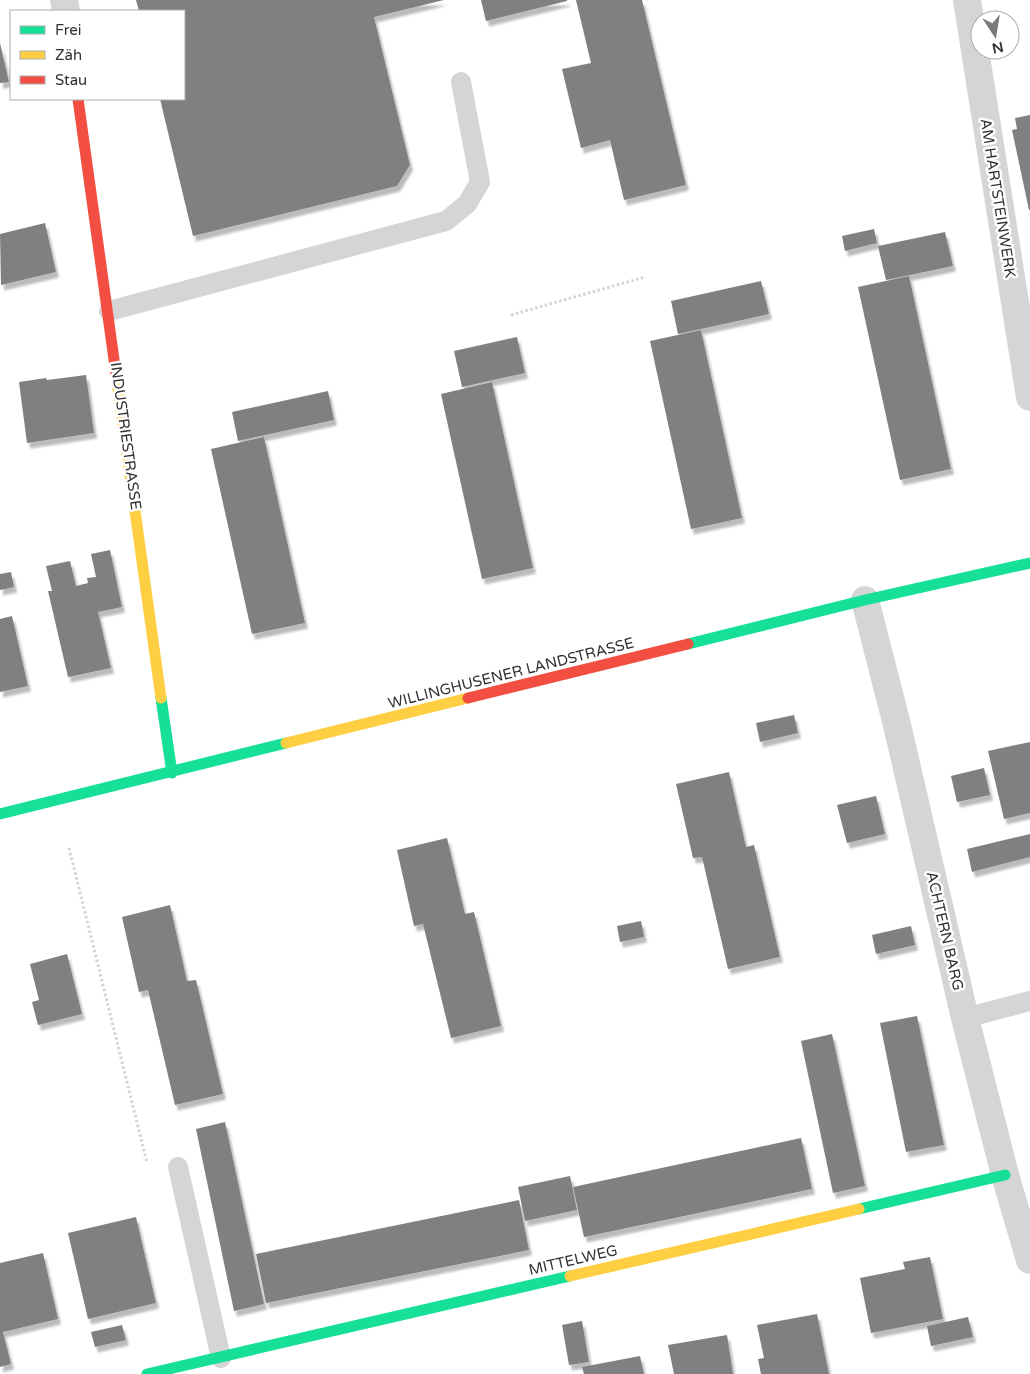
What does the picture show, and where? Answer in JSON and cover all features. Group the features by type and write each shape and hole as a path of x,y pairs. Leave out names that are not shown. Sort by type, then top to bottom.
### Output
{"street":[{"name":"AM HARTSTEINWERK","path":"967,0 1030,397"},
{"name":"INDUSTRIESTRASSE","path":"78,100 172,772"},
{"name":"WILLINGHUSENER LANDSTRASSE","path":"0,814 865,600 1030,563"},
{"name":"ACHTERN BARG","path":"865,600 901,744 965,1018 1005,1175 1030,1260"},
{"name":"MITTELWEG","path":"147,1374 1005,1175"}],"lane":[{"path":"109,312 446,221 467,204 480,182 462,82"},
{"path":"965,1018 1030,1001"},
{"path":"178,1167 222,1358"}],"path":[{"path":"511,315 645,277"},
{"path":"69,848 149,1172"}],"building":[{"path":"136,0 444,0 374,17 410,165 397,186 193,236 160,100 185,100 185,10 139,10"},
{"path":"481,0 567,0 567,1 486,21"},
{"path":"576,0 642,0 686,185 624,200 610,140 581,148 562,69 591,63"},
{"path":"0,43 9,82 0,83"},
{"path":"1030,115 1029,210 1012,130 1017,129 1015,118"},
{"path":"45,223 56,272 1,285 0,234"},
{"path":"874,229 877,243 845,251 842,236"},
{"path":"945,232 953,266 886,280 878,246"},
{"path":"909,276 951,469 900,480 858,287"},
{"path":"761,281 769,314 678,334 671,301"},
{"path":"701,330 742,518 691,529 650,341"},
{"path":"517,337 525,373 462,387 454,351"},
{"path":"86,375 94,433 27,443 19,382"},
{"path":"492,382 533,568 482,579 441,394"},
{"path":"328,391 334,420 238,441 232,412"},
{"path":"264,437 305,623 252,634 211,449"},
{"path":"110,550 122,607 98,612 111,668 68,677 48,591 52,591 46,566 70,561 76,586 88,583 87,578 96,577 91,554"},
{"path":"11,572 14,587 0,590 0,574"},
{"path":"12,616 28,686 0,692 0,619"},
{"path":"794,715 798,733 760,742 756,723"},
{"path":"1030,742 1030,813 1004,819 988,751"},
{"path":"984,768 990,795 957,802 951,776"},
{"path":"729,772 746,847 754,845 780,957 728,969 702,857 693,858 676,784"},
{"path":"876,796 885,834 847,843 837,805"},
{"path":"1030,834 1030,857 972,872 967,849"},
{"path":"447,838 465,914 474,912 501,1026 451,1038 423,924 414,926 397,850"},
{"path":"170,905 187,981 196,980 223,1094 175,1105 148,990 139,992 122,917"},
{"path":"641,921 644,937 620,942 617,926"},
{"path":"911,926 915,945 876,954 872,935"},
{"path":"67,954 82,1014 38,1025 32,1002 39,1000 30,964"},
{"path":"917,1016 944,1145 906,1152 880,1023"},
{"path":"832,1034 865,1186 833,1193 801,1041"},
{"path":"225,1122 264,1304 234,1311 196,1129"},
{"path":"801,1138 812,1189 584,1237 573,1187"},
{"path":"570,1176 577,1210 525,1221 518,1187"},
{"path":"519,1200 529,1250 266,1303 256,1254"},
{"path":"136,1217 156,1303 88,1319 68,1233"},
{"path":"43,1253 58,1319 3,1332 11,1364 0,1367 0,1263"},
{"path":"930,1257 943,1319 871,1333 860,1278 905,1269 903,1262"},
{"path":"817,1314 829,1374 761,1374 758,1359 764,1358 757,1325"},
{"path":"968,1317 973,1337 931,1346 927,1326"},
{"path":"582,1321 589,1362 569,1365 562,1325"},
{"path":"122,1325 126,1340 95,1347 91,1332"},
{"path":"727,1335 733,1374 674,1374 668,1345"},
{"path":"640,1356 644,1374 584,1374 582,1367"}],"traffic: fast":[{"path":"688,644 865,600 1030,563"},
{"path":"161,698 172,773"},
{"path":"0,814 286,743"},
{"path":"859,1209 1005,1175"},
{"path":"147,1374 570,1276"}],"traffic: slow":[{"path":"116,374 161,698"},
{"path":"286,743 468,698"},
{"path":"570,1276 859,1209"}],"traffic: jam":[{"path":"78,100 116,374"},
{"path":"468,698 688,644"}]}
